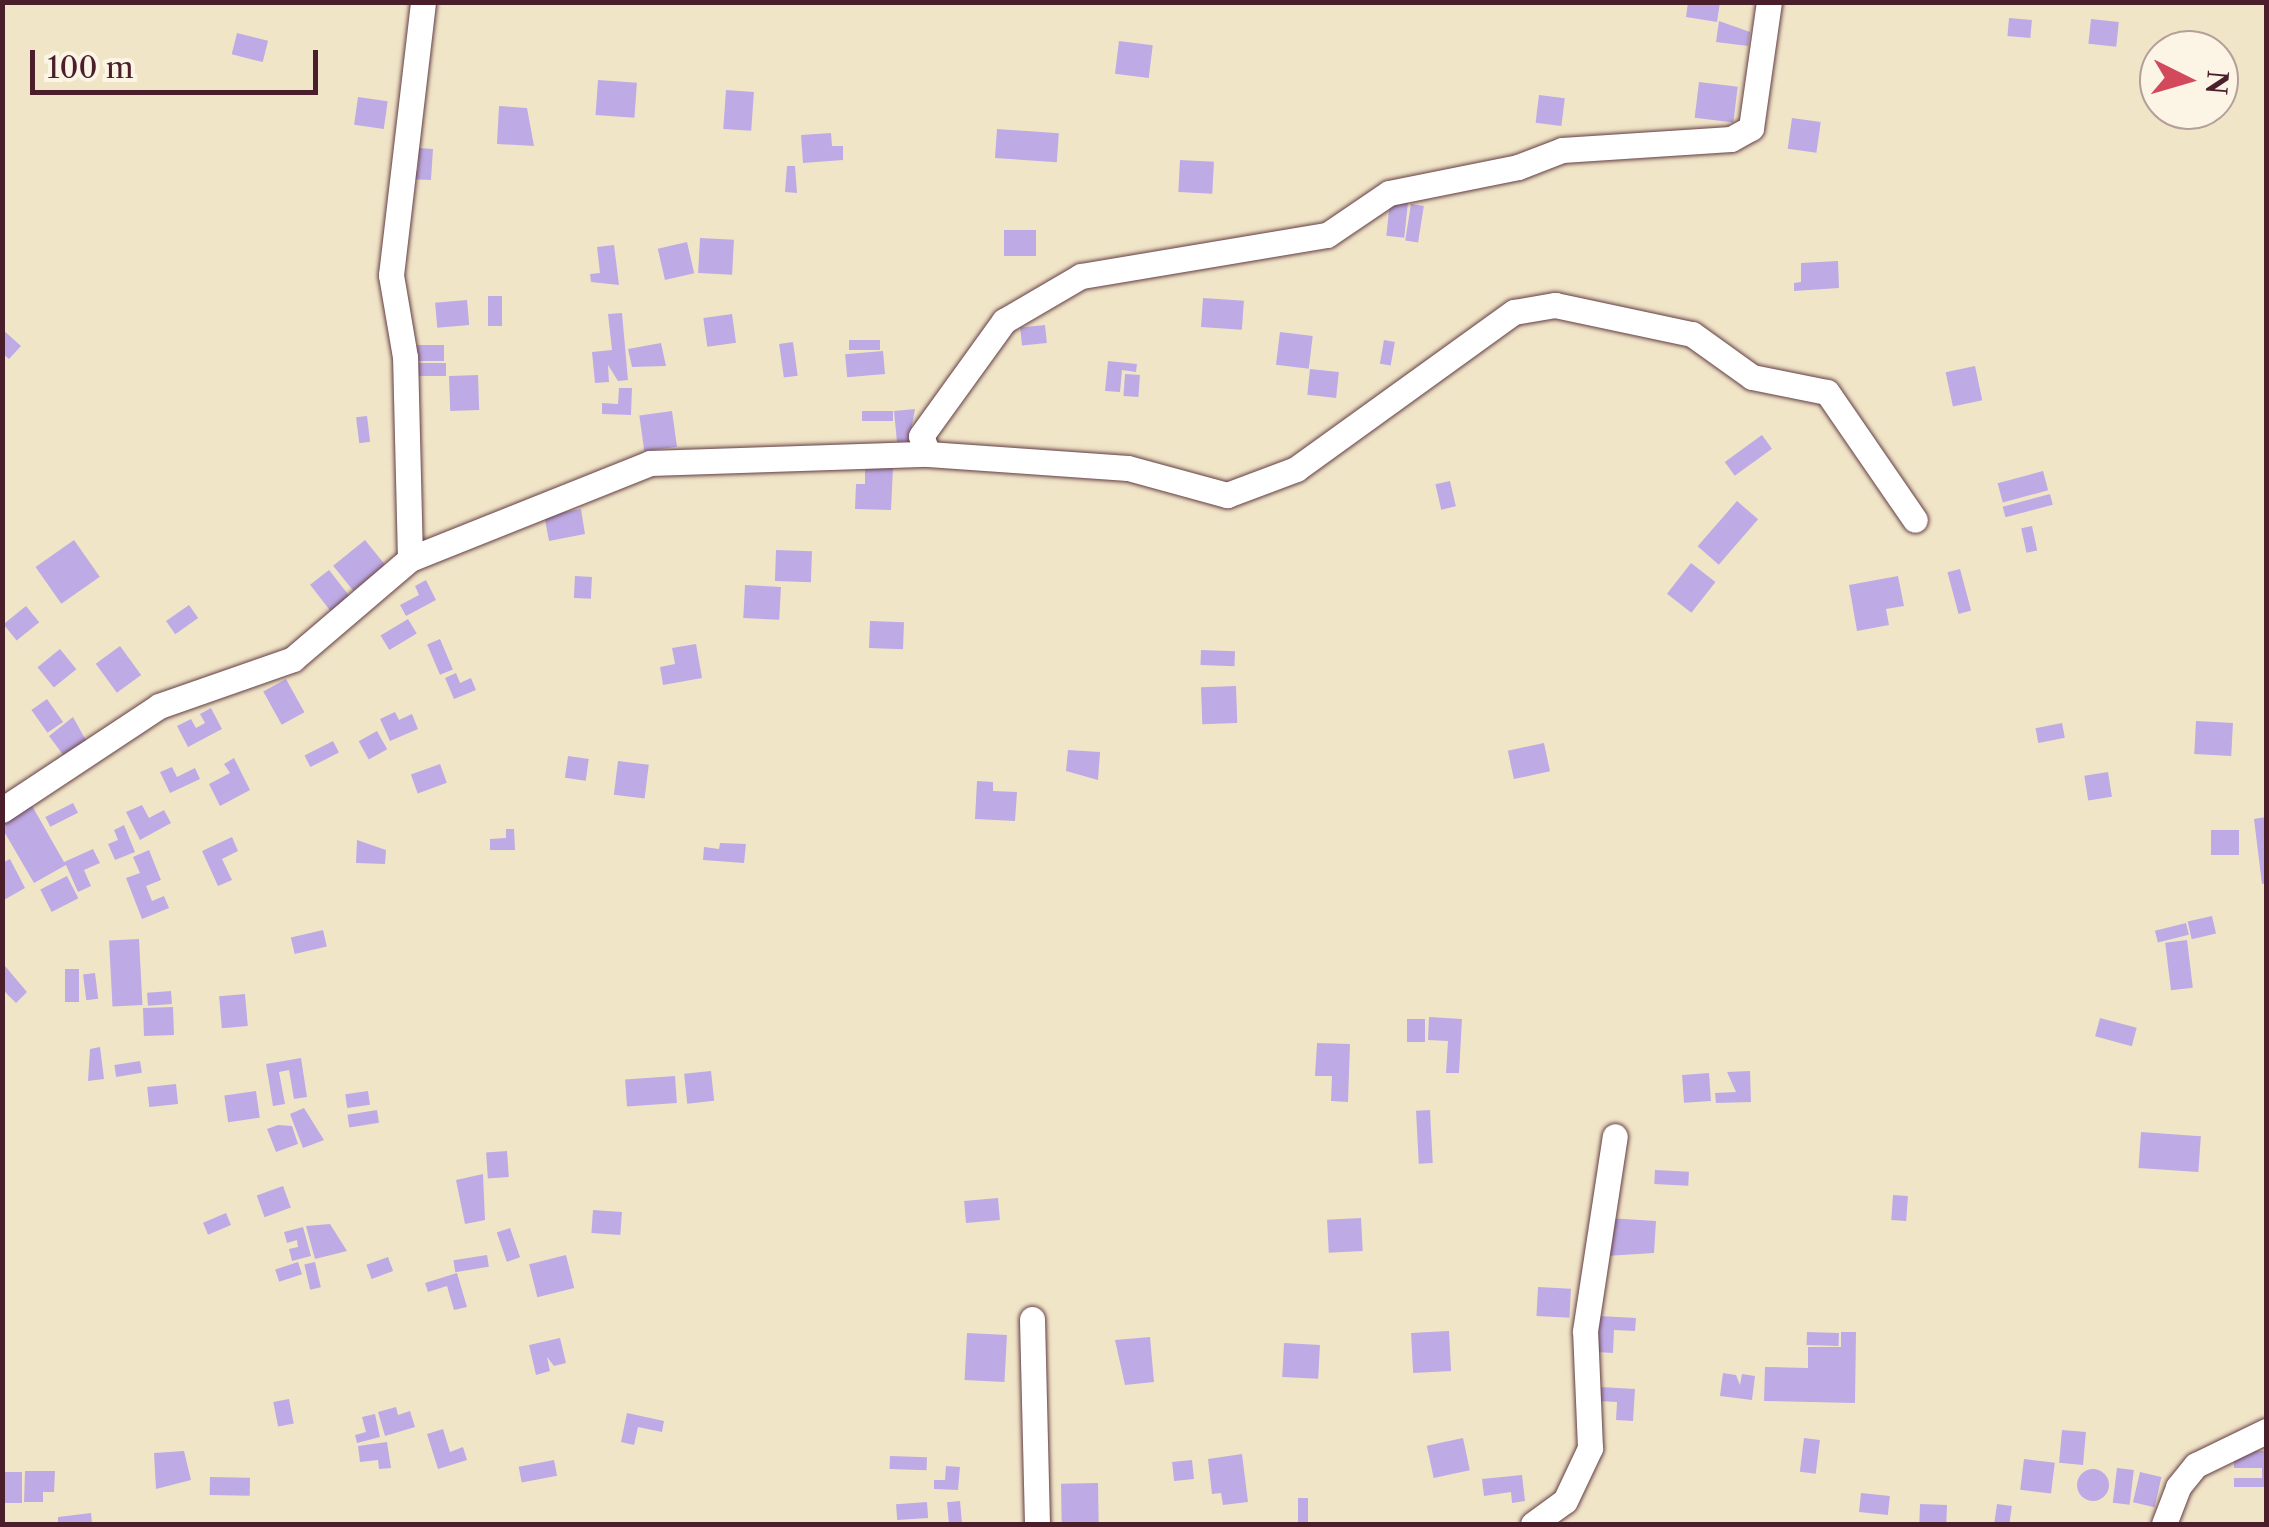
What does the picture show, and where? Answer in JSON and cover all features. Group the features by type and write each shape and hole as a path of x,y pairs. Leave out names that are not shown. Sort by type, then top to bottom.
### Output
{"street":[{"path":"410,558 405,357 391,274 422,2"},
{"path":"928,454 922,436 1004,321 1081,276 1327,234 1389,193 1518,166 1562,150 1731,140 1750,128 1770,2"},
{"path":"2,810 159,706 292,659 410,558 650,464 928,454 1128,468 1227,495 1296,469 1514,312 1555,305 1692,334 1752,376 1827,392 1915,520"},
{"path":"1532,1524 1565,1501 1590,1448 1584,1332 1615,1136"},
{"path":"1032,1319 1036,1524"},
{"path":"2164,1524 2178,1486 2196,1465 2266,1431"}],"building":[{"path":"1688,2 1720,2 1717,22 1686,17"},
{"path":"2009,18 2032,20 2030,38 2007,36"},
{"path":"2091,19 2119,22 2116,47 2088,44"},
{"path":"1719,21 1750,32 1748,46 1716,42"},
{"path":"237,33 268,41 263,62 232,54"},
{"path":"1119,41 1153,45 1149,78 1115,74"},
{"path":"598,80 637,83 634,118 596,115"},
{"path":"1699,82 1738,87 1733,122 1695,118"},
{"path":"726,90 754,92 751,131 723,129"},
{"path":"1539,95 1565,98 1561,126 1536,123"},
{"path":"358,97 388,101 384,129 354,125"},
{"path":"499,106 527,108 534,146 497,144"},
{"path":"1792,118 1821,122 1816,153 1788,149"},
{"path":"997,129 1059,133 1057,162 995,158"},
{"path":"831,133 832,146 843,146 843,160 803,163 801,135"},
{"path":"419,148 433,149 431,180 406,179 407,170 418,171"},
{"path":"1180,160 1214,162 1212,194 1178,192"},
{"path":"787,166 795,166 797,193 785,192"},
{"path":"1390,201 1408,203 1404,238 1386,236"},
{"path":"1411,204 1424,206 1418,243 1405,241"},
{"path":"1004,230 1036,230 1036,256 1004,256"},
{"path":"700,238 734,240 732,275 698,273"},
{"path":"687,242 694,273 665,280 658,249"},
{"path":"614,245 619,285 591,282 590,274 600,273 597,247"},
{"path":"1838,261 1839,288 1794,291 1794,283 1801,282 1801,263"},
{"path":"488,296 502,296 502,326 488,326"},
{"path":"1203,298 1244,301 1242,330 1201,327"},
{"path":"467,300 469,325 437,328 435,303"},
{"path":"622,313 628,380 618,381 608,365 609,382 595,383 592,352 612,350 608,314"},
{"path":"732,314 736,343 707,347 703,318"},
{"path":"1045,325 1047,343 1022,346 1020,328"},
{"path":"2,329 21,346 9,359 2,353"},
{"path":"1280,332 1313,336 1309,369 1276,365"},
{"path":"849,340 880,340 880,350 849,350"},
{"path":"1384,340 1395,342 1391,366 1380,364"},
{"path":"793,342 798,376 784,378 779,344"},
{"path":"661,343 666,366 632,367 628,349"},
{"path":"417,345 444,345 444,361 417,361"},
{"path":"883,351 885,374 847,377 845,354"},
{"path":"1108,361 1137,364 1136,372 1122,370 1120,392 1105,391"},
{"path":"413,363 446,363 446,376 413,376"},
{"path":"1975,366 1982,400 1953,406 1946,372"},
{"path":"1310,369 1339,372 1336,398 1307,395"},
{"path":"1125,374 1140,375 1138,397 1123,396"},
{"path":"478,375 479,410 450,411 449,376"},
{"path":"619,388 632,388 631,415 602,414 602,403 618,404"},
{"path":"915,409 909,441 897,442 894,411"},
{"path":"672,411 677,447 644,451 639,416"},
{"path":"862,411 893,411 893,421 862,421"},
{"path":"367,416 370,442 359,443 356,417"},
{"path":"1762,435 1772,449 1735,476 1725,462"},
{"path":"865,467 893,468 891,510 855,509 856,484 865,484"},
{"path":"2043,471 2048,490 2003,502 1998,483"},
{"path":"1450,481 1456,506 1441,510 1435,484"},
{"path":"2050,494 2053,505 2006,517 2003,507"},
{"path":"1737,501 1758,519 1719,565 1698,546"},
{"path":"543,509 555,514 581,509 585,534 549,541"},
{"path":"2032,526 2037,550 2026,553 2021,528"},
{"path":"74,540 100,577 61,604 35,567"},
{"path":"365,540 385,565 353,591 333,566"},
{"path":"776,550 812,551 811,582 775,581"},
{"path":"1691,563 1715,582 1691,613 1667,594"},
{"path":"1960,569 1971,611 1959,614 1947,572"},
{"path":"329,570 351,598 332,613 310,585"},
{"path":"575,576 592,577 591,599 574,598"},
{"path":"1898,576 1904,606 1886,609 1889,625 1857,631 1849,585"},
{"path":"426,580 436,600 406,616 400,605 419,595 415,586"},
{"path":"745,585 781,587 779,620 743,618"},
{"path":"189,605 198,618 175,634 166,621"},
{"path":"26,606 39,622 17,641 3,624"},
{"path":"408,619 417,634 389,650 381,635"},
{"path":"870,621 904,622 903,649 869,648"},
{"path":"440,639 453,669 440,675 427,644"},
{"path":"696,644 702,678 663,685 660,667 675,664 672,648"},
{"path":"120,646 141,675 117,693 96,664"},
{"path":"60,649 76,669 54,687 37,667"},
{"path":"1201,650 1235,651 1234,666 1200,665"},
{"path":"456,673 460,683 471,678 476,690 454,699 445,678"},
{"path":"286,679 304,712 282,725 263,692"},
{"path":"1236,686 1237,723 1202,724 1201,687"},
{"path":"47,699 63,722 47,733 31,710"},
{"path":"211,708 222,729 188,747 177,726 191,719 196,728 205,723 200,714"},
{"path":"395,712 399,720 412,714 418,729 390,741 380,719"},
{"path":"73,717 88,744 67,760 49,736"},
{"path":"2196,721 2233,723 2231,756 2194,754"},
{"path":"2062,723 2065,738 2038,743 2035,728"},
{"path":"377,731 387,749 369,760 359,741"},
{"path":"333,741 339,753 310,767 304,756"},
{"path":"1544,743 1550,771 1514,779 1508,751"},
{"path":"1068,750 1100,752 1098,780 1066,771"},
{"path":"568,756 589,759 586,781 565,778"},
{"path":"234,758 250,790 220,806 209,784 230,773 224,764"},
{"path":"618,761 649,765 645,799 614,795"},
{"path":"440,764 447,783 418,793 411,775"},
{"path":"172,767 177,777 195,768 200,779 170,793 160,772"},
{"path":"2108,772 2112,797 2088,800 2084,776"},
{"path":"977,781 993,782 993,791 1017,792 1015,821 975,819"},
{"path":"73,803 78,813 50,827 45,817"},
{"path":"31,804 64,862 93,849 100,863 84,870 91,886 78,892 66,865 34,883 2,828 2,820"},
{"path":"142,805 149,818 164,810 171,823 140,840 126,812"},
{"path":"2266,817 2266,883 2262,884 2254,819"},
{"path":"124,825 135,852 115,860 108,844 118,840 114,830"},
{"path":"506,829 514,829 515,850 490,850 490,839 506,838"},
{"path":"2211,830 2239,830 2239,855 2211,855"},
{"path":"232,837 238,851 222,859 232,880 218,886 202,851"},
{"path":"357,840 386,850 385,864 356,863"},
{"path":"720,843 746,844 744,863 703,860 704,847 719,849"},
{"path":"149,850 161,880 146,886 152,901 164,896 169,908 142,919 126,878 140,873 133,857"},
{"path":"10,859 25,888 2,901 2,863"},
{"path":"67,876 78,898 52,912 40,890"},
{"path":"2212,916 2216,934 2192,939 2188,922"},
{"path":"2186,923 2189,935 2158,942 2155,931"},
{"path":"323,930 327,947 295,954 291,937"},
{"path":"139,939 142,1005 112,1006 109,941"},
{"path":"2187,940 2193,988 2171,990 2165,943"},
{"path":"5,966 27,992 16,1003 2,989"},
{"path":"65,969 79,969 79,1002 65,1002"},
{"path":"95,973 98,999 86,1000 83,974"},
{"path":"171,991 172,1004 148,1006 147,993"},
{"path":"245,994 248,1026 222,1028 219,996"},
{"path":"173,1007 174,1035 144,1036 143,1008"},
{"path":"1429,1017 1462,1019 1459,1073 1446,1073 1448,1041 1428,1040"},
{"path":"2100,1018 2137,1028 2132,1046 2095,1036"},
{"path":"1407,1019 1425,1019 1425,1042 1407,1042"},
{"path":"1317,1043 1350,1044 1348,1102 1331,1101 1332,1076 1315,1076"},
{"path":"100,1047 104,1079 88,1081 90,1049"},
{"path":"301,1058 307,1097 294,1099 289,1070 279,1072 285,1104 273,1106 266,1064"},
{"path":"140,1061 142,1073 116,1077 114,1065"},
{"path":"711,1071 714,1101 687,1104 684,1074"},
{"path":"1750,1071 1751,1102 1716,1103 1715,1093 1736,1092 1727,1072"},
{"path":"1709,1073 1711,1101 1684,1103 1682,1075"},
{"path":"675,1076 677,1103 627,1106 625,1079"},
{"path":"176,1084 178,1104 149,1107 147,1087"},
{"path":"256,1091 260,1118 228,1122 224,1095"},
{"path":"368,1091 370,1105 347,1108 345,1094"},
{"path":"304,1108 324,1140 303,1148 290,1114"},
{"path":"377,1110 379,1123 349,1128 347,1115"},
{"path":"1430,1110 1433,1163 1419,1164 1416,1111"},
{"path":"292,1126 298,1144 276,1152 267,1129"},
{"path":"2141,1132 2201,1136 2198,1172 2138,1168"},
{"path":"507,1151 509,1177 488,1178 486,1152"},
{"path":"1655,1170 1689,1172 1688,1186 1654,1184"},
{"path":"483,1174 485,1220 465,1224 456,1180"},
{"path":"283,1186 291,1208 265,1217 257,1196"},
{"path":"1893,1195 1908,1196 1906,1221 1891,1220"},
{"path":"998,1198 1000,1220 966,1223 964,1201"},
{"path":"593,1210 622,1212 620,1235 591,1233"},
{"path":"226,1213 231,1225 208,1235 203,1223"},
{"path":"1361,1218 1363,1251 1329,1253 1327,1220"},
{"path":"1608,1218 1656,1221 1654,1253 1606,1256"},
{"path":"330,1224 347,1251 315,1259 306,1226"},
{"path":"303,1227 311,1256 292,1261 289,1249 298,1247 297,1240 287,1243 284,1232"},
{"path":"510,1228 520,1257 507,1262 497,1233"},
{"path":"487,1255 489,1267 455,1272 453,1260"},
{"path":"566,1255 574,1288 537,1297 529,1264"},
{"path":"388,1257 393,1271 372,1279 366,1265"},
{"path":"298,1262 302,1274 279,1282 275,1269"},
{"path":"315,1262 321,1287 310,1290 304,1264"},
{"path":"457,1273 467,1307 454,1310 447,1286 428,1292 425,1283"},
{"path":"1538,1287 1571,1289 1569,1318 1536,1316"},
{"path":"1599,1316 1636,1318 1635,1331 1614,1330 1613,1353 1597,1352"},
{"path":"1449,1331 1451,1371 1413,1373 1411,1333"},
{"path":"1807,1332 1839,1333 1839,1346 1807,1345"},
{"path":"1841,1332 1856,1332 1855,1403 1764,1401 1765,1367 1808,1368 1808,1347 1841,1347"},
{"path":"967,1333 1007,1335 1004,1382 965,1380"},
{"path":"1150,1337 1154,1382 1125,1385 1115,1340"},
{"path":"560,1338 566,1363 554,1366 547,1357 550,1371 536,1375 529,1345"},
{"path":"1284,1343 1320,1345 1318,1379 1282,1377"},
{"path":"1723,1373 1736,1375 1740,1385 1742,1374 1755,1376 1752,1400 1720,1396"},
{"path":"1600,1387 1635,1389 1633,1421 1616,1420 1617,1402 1599,1401"},
{"path":"289,1399 294,1424 278,1427 273,1402"},
{"path":"396,1407 398,1415 410,1411 415,1427 385,1436 378,1412"},
{"path":"627,1413 664,1421 662,1432 638,1427 634,1445 621,1442"},
{"path":"375,1414 380,1437 357,1443 355,1435 366,1432 362,1417"},
{"path":"443,1429 450,1452 463,1447 467,1460 438,1469 427,1434"},
{"path":"2062,1430 2086,1432 2083,1465 2059,1463"},
{"path":"1463,1438 1470,1470 1434,1478 1427,1446"},
{"path":"1804,1438 1820,1440 1816,1474 1800,1472"},
{"path":"387,1442 391,1468 379,1469 378,1460 360,1462 358,1446"},
{"path":"184,1451 191,1480 156,1489 154,1453"},
{"path":"2234,1451 2266,1451 2266,1487 2234,1487 2234,1478 2262,1478 2262,1468 2234,1468"},
{"path":"1242,1454 1248,1502 1223,1505 1221,1493 1212,1494 1208,1459"},
{"path":"890,1456 927,1457 927,1470 890,1469"},
{"path":"2024,1459 2055,1463 2051,1494 2020,1490"},
{"path":"554,1460 557,1476 522,1483 519,1467"},
{"path":"1192,1460 1194,1479 1174,1481 1172,1462"},
{"path":"946,1466 960,1467 958,1490 934,1489 934,1480 945,1480"},
{"path":"2117,1468 2134,1470 2130,1505 2113,1503"},
{"path":"2093,1469 2104,1474 2109,1485 2104,1496 2093,1501 2082,1496 2077,1485 2082,1474"},
{"path":"25,1471 55,1471 54,1492 43,1492 43,1502 24,1502"},
{"path":"2,1472 22,1472 22,1503 2,1503"},
{"path":"2140,1472 2161,1477 2154,1507 2133,1502"},
{"path":"1522,1475 1525,1501 1512,1503 1511,1492 1484,1496 1482,1479"},
{"path":"210,1477 250,1478 250,1496 210,1495"},
{"path":"1098,1483 1099,1524 1062,1524 1061,1484"},
{"path":"1861,1493 1890,1496 1888,1515 1859,1512"},
{"path":"1298,1498 1308,1498 1308,1524 1298,1524"},
{"path":"960,1501 962,1524 949,1524 947,1502"},
{"path":"927,1502 928,1518 897,1520 896,1504"},
{"path":"1920,1504 1947,1505 1946,1524 1919,1524"},
{"path":"1997,1504 2012,1506 2009,1524 1994,1524"},
{"path":"91,1513 92,1524 58,1524 58,1517"}]}
